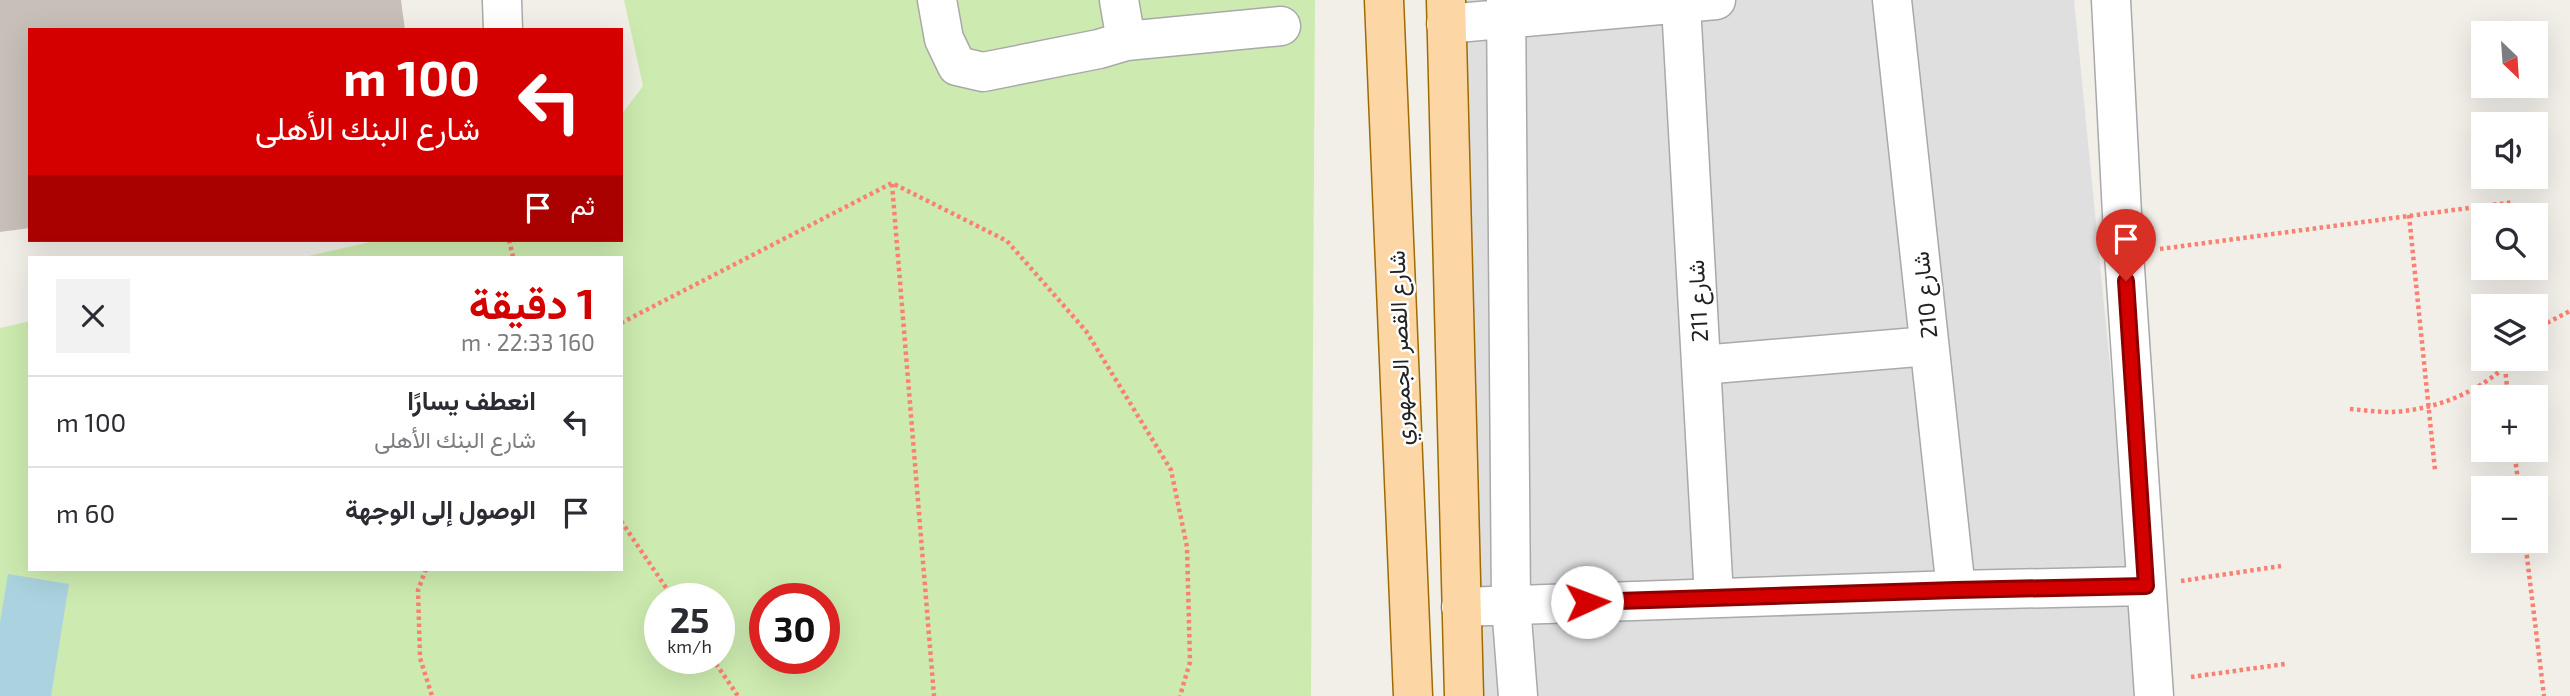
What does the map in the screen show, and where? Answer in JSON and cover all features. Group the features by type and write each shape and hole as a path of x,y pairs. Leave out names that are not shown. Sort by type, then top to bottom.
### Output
{"main road":[{"name":"شارع القصر الجمهوري","path":"1384,0 1413,696"},
{"path":"1446,12 1464,696"}],"street":[{"path":"502,0 502,28"},
{"path":"937,0 944,39 957,66 983,72 1126,41 1280,26"},
{"path":"1119,0 1126,41"},
{"name":"شارع 210","path":"1892,0 1956,590"},
{"path":"2110,0 2153,689"},
{"path":"1446,12 1698,2"},
{"name":"شارع 211","path":"1698,2 1701,365 1714,597"},
{"path":"1506,10 1511,605 1518,696"},
{"path":"1701,365 1929,346"},
{"path":"1461,607 1714,597 2146,586"}],"path":[{"path":"623,322 892,183"},
{"path":"892,183 934,696"},
{"path":"892,183 1007,241 1086,331 1171,470 1187,547 1190,662 1180,696"},
{"path":"2124,253 2514,202"},
{"path":"2409,215 2435,470"},
{"path":"2548,322 2570,311"},
{"path":"2350,409 2390,412 2428,407 2469,391 2499,371"},
{"path":"623,524 663,583"},
{"path":"2526,553 2544,696"},
{"path":"2146,586 2281,566"},
{"path":"425,571 418,590 420,658 432,696"},
{"path":"2153,689 2285,664"},
{"path":"723,674 738,696"}],"shaded area":[{"path":"1431,0 2074,0 2128,548 2138,696 1464,696"}],"green space":[{"path":"624,0 1315,0 1311,696 0,696 0,328 28,321 28,571 623,571 623,256 308,256 370,242 623,242 623,112 643,86"}],"water":[{"path":"8,574 69,584 51,696 0,696 0,622"}],"building":[{"path":"0,0 401,0 405,28 28,28 28,228 0,232"}],"route":[{"path":"1587,602 2146,586 2126,281"}]}
